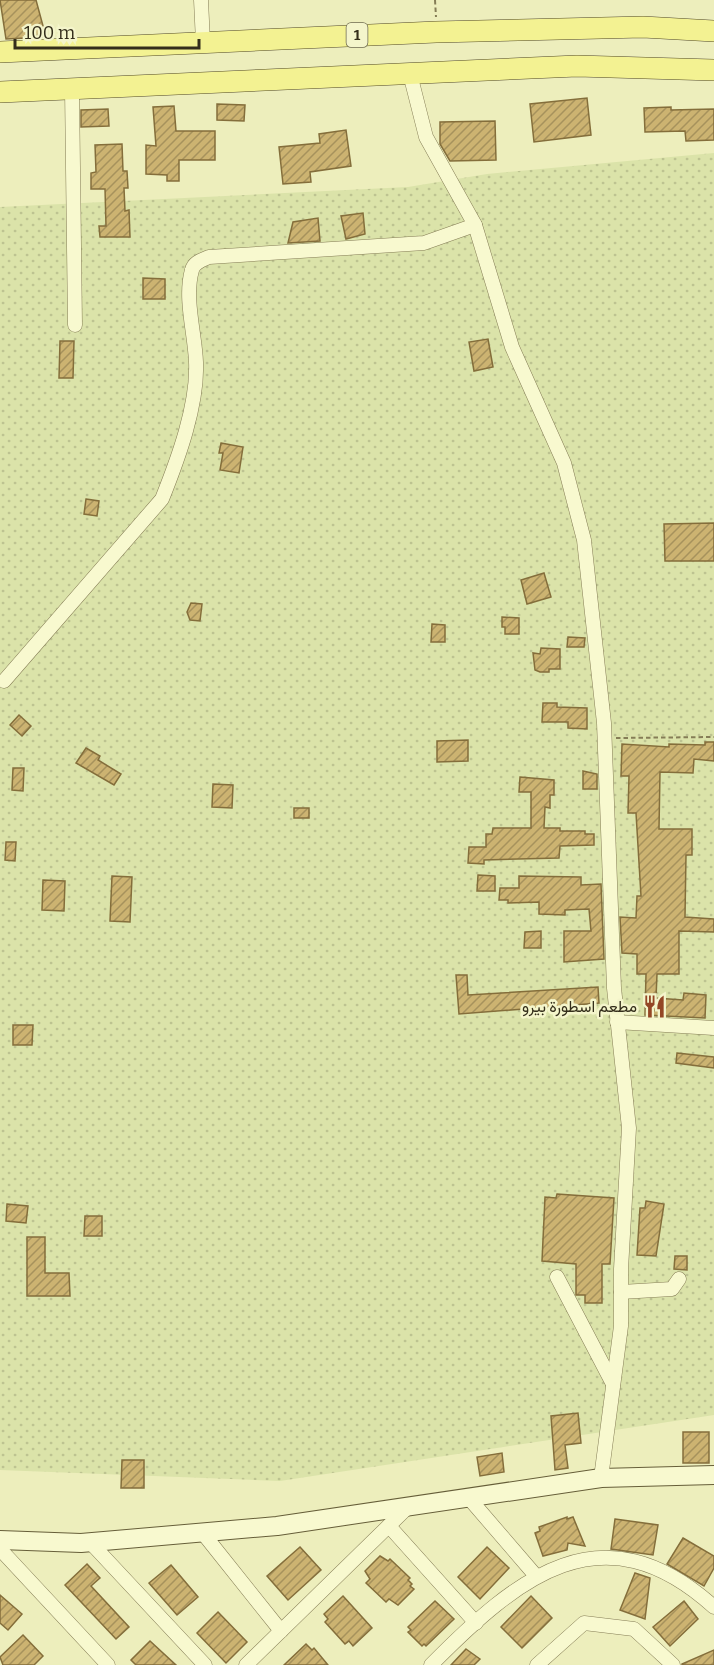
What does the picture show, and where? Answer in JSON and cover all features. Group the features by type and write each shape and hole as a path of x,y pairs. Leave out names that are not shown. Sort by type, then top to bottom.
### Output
{"main road":[{"name":"1","path":"0,52 203,42 644,27 714,31"},
{"path":"577,66 572,45 578,29"},
{"path":"0,92 577,66 714,70"}],"street":[{"path":"201,0 203,42"},
{"path":"410,74 426,137 475,225 512,347 564,463 584,540 604,738 617,1022 629,1128 621,1326 601,1478"},
{"path":"72,89 75,325"},
{"path":"4,681 162,499 176,466 194,391 196,364 190,286 192,268 198,261 209,257 424,243 475,225"},
{"path":"617,1022 714,1028"},
{"path":"557,1277 613,1384"},
{"path":"621,1292 672,1289 679,1279"},
{"path":"0,1542 85,1543 277,1526 601,1478 714,1475"},
{"path":"468,1497 536,1576"},
{"path":"246,1665 409,1506"},
{"path":"389,1526 476,1623"},
{"path":"202,1532 281,1631"},
{"path":"85,1543 205,1665"},
{"path":"0,1549 108,1665"},
{"path":"431,1665 507,1594 536,1576 582,1558 620,1559 655,1567 693,1588 714,1606"},
{"path":"537,1665 584,1623 634,1629 673,1665"}],"path":[{"path":"604,738 714,737"}],"green space":[{"path":"714,153 714,1415 280,1481 0,1470 0,207 408,187 487,174"}],"building":[{"path":"0,0 36,0 46,37 6,39"},
{"path":"587,98 591,135 534,142 530,104"},
{"path":"217,104 245,105 244,121 217,120"},
{"path":"174,106 176,131 215,131 215,160 179,160 179,181 167,181 167,175 146,174 146,145 156,146 153,107"},
{"path":"671,107 671,110 714,109 714,140 686,141 685,131 645,132 644,108"},
{"path":"108,109 109,126 81,127 81,110"},
{"path":"495,121 496,160 450,161 440,144 440,122"},
{"path":"346,130 351,166 310,172 311,182 283,184 279,147 320,143 319,134"},
{"path":"122,144 123,171 127,171 128,188 124,188 125,211 129,210 130,237 100,237 99,226 106,226 105,189 91,189 91,173 96,172 95,145"},
{"path":"363,213 365,234 346,239 341,216"},
{"path":"318,218 320,241 288,243 293,222"},
{"path":"143,278 165,279 165,299 143,299"},
{"path":"488,339 493,367 474,371 469,342"},
{"path":"60,341 74,341 73,378 59,378"},
{"path":"221,443 243,447 239,473 220,470 223,453 219,453"},
{"path":"86,499 99,501 97,516 84,514"},
{"path":"714,523 714,561 665,561 664,524"},
{"path":"544,573 551,597 527,604 521,580"},
{"path":"191,603 202,604 200,621 190,620 187,612"},
{"path":"502,617 519,618 519,634 505,634"},
{"path":"432,624 445,625 445,642 431,642"},
{"path":"568,637 585,638 584,647 567,647"},
{"path":"541,648 560,649 560,669 549,669 549,672 535,670 533,653 540,654"},
{"path":"543,703 557,703 557,707 587,708 587,729 568,728 568,722 542,722"},
{"path":"19,715 31,726 22,736 10,725"},
{"path":"468,740 468,761 437,762 437,741"},
{"path":"705,742 714,742 714,761 694,759 693,773 660,772 659,829 692,829 692,855 686,855 685,917 714,919 714,932 679,931 679,974 657,974 656,998 683,1000 684,993 706,995 705,1018 645,1015 646,974 637,974 637,954 622,953 620,917 636,918 637,896 641,896 636,813 628,813 629,776 621,776 622,744 669,747 669,744 705,745"},
{"path":"86,748 100,756 98,760 121,774 114,785 76,763"},
{"path":"13,768 24,768 23,791 12,790"},
{"path":"583,771 597,774 597,789 583,789"},
{"path":"520,777 554,780 554,795 550,795 550,808 545,807 544,828 560,828 560,831 585,831 585,834 594,834 594,845 560,846 559,858 484,860 484,864 468,863 469,847 486,847 486,834 492,834 493,828 531,828 531,792 519,792"},
{"path":"213,784 233,785 232,808 212,807"},
{"path":"294,808 309,808 309,818 294,818"},
{"path":"6,842 16,842 15,861 5,860"},
{"path":"478,875 495,876 495,891 477,891"},
{"path":"112,876 132,877 130,922 110,921"},
{"path":"519,876 581,877 581,885 601,884 604,959 564,962 564,931 591,931 589,909 565,910 565,915 539,914 539,902 508,903 508,900 499,900 500,888 519,888"},
{"path":"43,880 65,881 64,911 42,910"},
{"path":"541,931 541,948 524,948 525,932"},
{"path":"456,975 467,975 468,995 598,987 599,1003 459,1014"},
{"path":"13,1025 33,1025 32,1045 13,1045"},
{"path":"677,1053 714,1057 714,1068 676,1063"},
{"path":"557,1194 614,1198 610,1264 602,1264 602,1303 585,1303 585,1295 576,1295 576,1264 542,1261 545,1197 556,1198"},
{"path":"646,1201 664,1204 656,1256 637,1255 640,1208 645,1208"},
{"path":"7,1204 28,1206 26,1223 6,1221"},
{"path":"85,1216 102,1216 102,1236 84,1236"},
{"path":"27,1237 45,1237 45,1273 69,1273 70,1296 27,1296"},
{"path":"675,1256 687,1256 687,1270 674,1269"},
{"path":"578,1413 581,1443 565,1445 568,1468 555,1470 551,1416"},
{"path":"683,1432 709,1432 709,1463 683,1463"},
{"path":"502,1453 504,1472 480,1476 477,1457"},
{"path":"122,1460 144,1460 144,1488 121,1488"},
{"path":"567,1517 567,1519 573,1517 585,1546 568,1543 567,1550 543,1556 535,1533 540,1531 539,1527"},
{"path":"615,1519 658,1525 653,1555 611,1549"},
{"path":"683,1538 714,1556 714,1568 704,1586 667,1564"},
{"path":"300,1547 321,1570 288,1600 267,1576"},
{"path":"487,1547 509,1568 480,1599 458,1577"},
{"path":"380,1556 388,1561 390,1559 410,1578 408,1580 412,1584 410,1586 414,1589 398,1605 389,1599 386,1602 366,1583 370,1579 365,1571"},
{"path":"87,1564 100,1578 91,1586 129,1627 116,1639 65,1585"},
{"path":"171,1565 198,1597 177,1615 149,1583"},
{"path":"635,1573 650,1578 645,1619 620,1610"},
{"path":"0,1595 22,1614 8,1630 0,1623"},
{"path":"343,1596 372,1628 353,1646 349,1641 345,1644 325,1622 328,1619 324,1614"},
{"path":"531,1596 552,1618 522,1648 501,1627"},
{"path":"435,1601 454,1619 426,1646 424,1644 422,1646 408,1632 411,1630 408,1627"},
{"path":"684,1601 698,1619 670,1646 653,1627"},
{"path":"218,1612 247,1642 226,1663 197,1633"},
{"path":"23,1635 43,1656 34,1665 3,1665 0,1657"},
{"path":"150,1641 176,1665 136,1665 131,1660"},
{"path":"306,1644 312,1650 314,1648 328,1665 284,1665"},
{"path":"466,1649 480,1659 474,1665 451,1665"},
{"path":"714,1650 714,1665 682,1665 682,1664"}],"place":[{"name":"مطعم اسطورة بيرو","path":"655,1006"}]}
